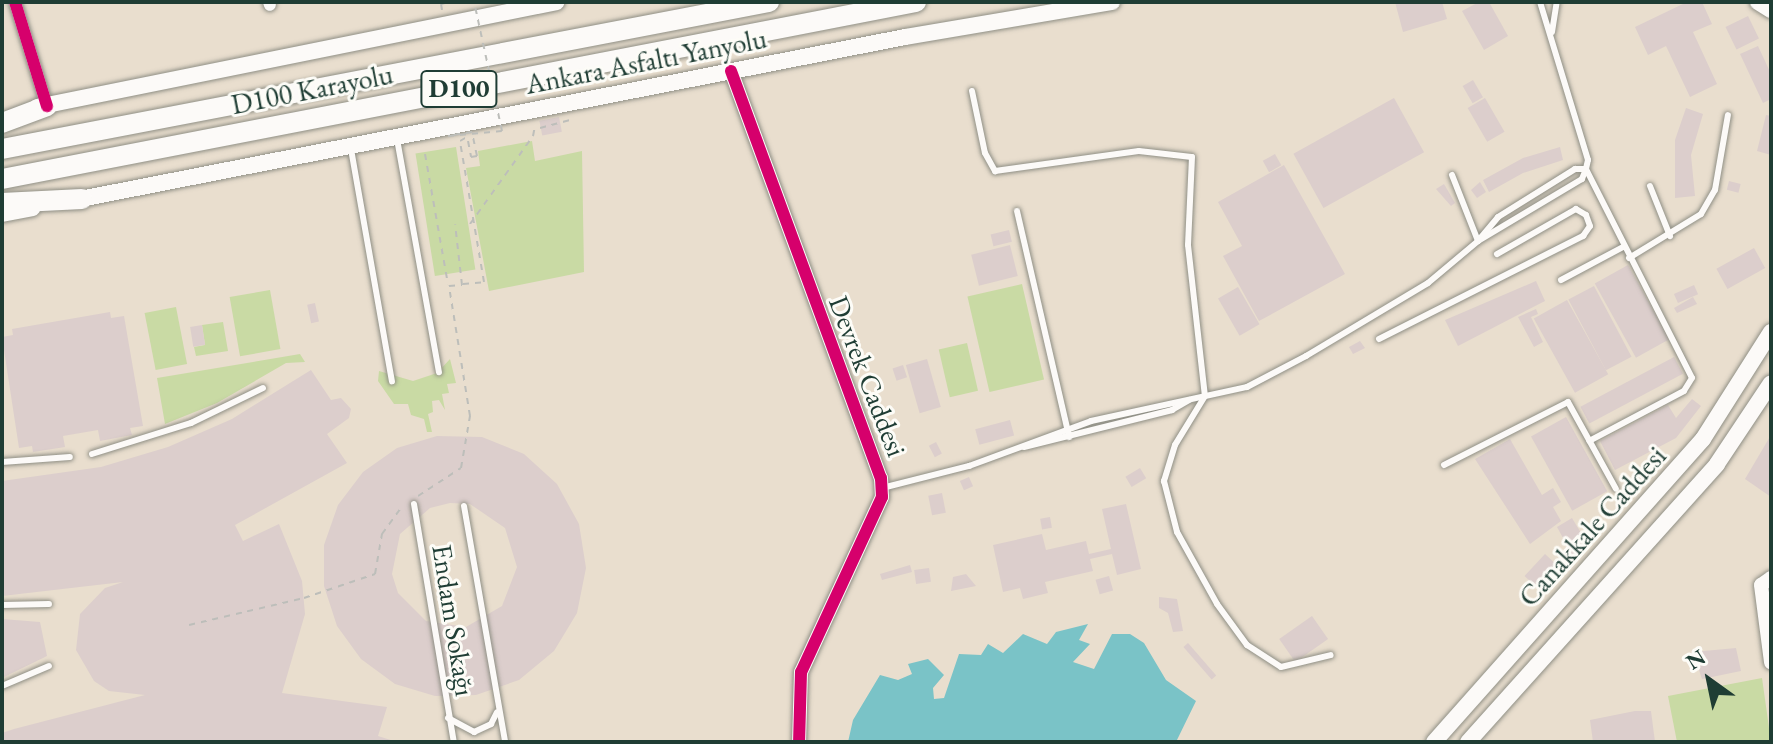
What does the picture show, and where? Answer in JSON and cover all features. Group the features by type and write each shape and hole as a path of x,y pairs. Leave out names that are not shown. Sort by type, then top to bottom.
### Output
{"highway":[{"name":"D100 Karayolu","path":"2,149 769,2"},
{"name":"D100 Karayolu","path":"2,179 916,2"},
{"path":"2,123 47,106"},
{"path":"2,203 82,199"}],"main road":[{"path":"2,114 557,2"},
{"name":"Ankara Asfaltı Yanyolu","path":"2,214 731,71 1112,2"},
{"path":"1758,2 1771,10"},
{"name":"Canakkale Caddesi","path":"1434,742 1703,439 1771,332"},
{"name":"Canakkale Caddesi","path":"1468,742 1717,464 1771,383"}],"street":[{"path":"15,2 47,106"},
{"name":"Devrek Caddesi","path":"731,71 801,272 863,418 882,488 801,672 799,742"},
{"path":"1771,578 1761,585 1771,662"}],"lane":[{"path":"882,488 1068,433 1172,410 1191,399 1247,387 1306,356 1428,283 1478,241 1582,179 1588,160 1552,32 1540,2"},
{"path":"1552,32 1557,2"},
{"path":"972,91 985,153 995,171 1139,151 1192,157 1188,245 1205,396 1175,445 1164,481 1177,532 1217,604 1247,645 1281,667 1331,655"},
{"path":"1629,258 1670,236 1701,214 1715,190 1728,115"},
{"path":"397,136 439,372"},
{"path":"350,146 392,381"},
{"path":"1478,241 1498,217 1575,169 1586,169"},
{"path":"1586,169 1623,247 1692,373 1691,383 1589,441"},
{"path":"1452,175 1478,241"},
{"path":"1650,186 1670,236"},
{"path":"1379,339 1583,236 1590,226 1586,215 1576,209 1497,254"},
{"path":"1017,211 1068,433"},
{"path":"1561,280 1623,247"},
{"path":"92,454 191,423 263,388"},
{"path":"1444,465 1568,402 1616,489"},
{"path":"2,462 70,457"},
{"name":"Endam Sokağı","path":"414,504 454,742"},
{"name":"Endam Sokağı","path":"464,506 505,742"},
{"path":"2,605 49,604"},
{"path":"2,686 49,666"},
{"path":"448,718 474,732 491,724 498,705"}],"path":[{"path":"441,4 449,2"},
{"path":"474,2 502,131 448,136 472,132 477,156 471,157 467,139 465,131 506,123"},
{"path":"474,224 533,136 533,118"},
{"path":"540,128 561,125"},
{"path":"449,286 484,282 460,141 467,139"},
{"path":"189,625 304,598 375,574 382,534 401,506 461,468 470,416 425,154"},
{"path":"455,224 462,285"}],"green space":[{"path":"532,141 535,161 582,151 584,272 489,291 466,168 480,166 478,151"},
{"path":"456,147 475,269 435,276 416,153"},
{"path":"1022,284 1044,379 989,392 967,297"},
{"path":"270,290 280,349 240,356 230,297"},
{"path":"176,307 187,364 156,370 145,313"},
{"path":"223,322 228,351 196,356 194,347 205,345 202,325"},
{"path":"967,343 978,391 950,397 939,350"},
{"path":"300,354 305,362 286,363 217,403 165,424 157,378"},
{"path":"450,359 456,383 447,384 449,393 442,394 445,410 439,400 432,401 433,412 428,414 432,432 427,432 424,419 411,415 408,404 394,404 378,381 379,371 413,381 437,373"},
{"path":"1762,678 1771,742 1677,742 1668,696"}],"water":[{"path":"1088,624 1079,640 1090,644 1073,662 1094,669 1112,634 1130,634 1144,643 1166,680 1196,701 1176,742 848,742 853,720 880,675 898,680 912,674 908,664 928,659 944,675 933,688 934,699 944,698 959,654 981,655 988,644 1003,653 1023,634 1047,644 1056,632"}],"building":[{"path":"1395,2 1442,2 1447,19 1403,32"},
{"path":"1479,2 1489,2 1508,36 1484,50 1462,11"},
{"path":"1687,2 1702,2 1712,24 1693,32 1717,84 1690,97 1666,46 1648,55 1635,27"},
{"path":"1748,16 1759,38 1736,49 1726,27"},
{"path":"1758,46 1771,74 1771,99 1763,103 1740,54"},
{"path":"1473,80 1483,97 1473,103 1463,86"},
{"path":"1394,98 1424,152 1323,208 1293,154"},
{"path":"1485,98 1504,132 1487,142 1468,108"},
{"path":"1686,108 1703,114 1691,155 1695,196 1675,198 1675,140"},
{"path":"1766,115 1771,116 1771,155 1757,151"},
{"path":"559,117 562,132 542,136 539,121"},
{"path":"1560,147 1563,160 1523,173 1489,192 1483,180 1523,158"},
{"path":"1275,154 1281,165 1269,172 1263,161"},
{"path":"1284,165 1345,274 1259,321 1223,256 1242,246 1218,202"},
{"path":"1729,181 1741,184 1738,193 1727,190"},
{"path":"1480,182 1486,192 1477,198 1471,190"},
{"path":"1444,184 1455,203 1451,206 1436,189"},
{"path":"1009,230 1012,242 993,246 991,235"},
{"path":"1010,245 1018,276 979,286 971,255"},
{"path":"1754,248 1765,268 1728,289 1716,269"},
{"path":"1628,265 1669,339 1636,358 1595,283"},
{"path":"1536,281 1545,301 1458,346 1445,320"},
{"path":"1694,285 1698,294 1678,303 1674,294"},
{"path":"1594,286 1632,357 1606,370 1568,300"},
{"path":"1238,287 1260,324 1240,336 1218,298"},
{"path":"1693,297 1697,304 1677,313 1674,308"},
{"path":"1567,300 1608,374 1575,393 1534,318"},
{"path":"315,303 319,322 311,323 307,305"},
{"path":"1536,309 1538,314 1531,317 1543,342 1534,347 1518,317"},
{"path":"110,312 111,318 124,316 143,426 130,428 132,435 100,441 98,430 63,436 65,447 33,452 32,446 19,448 2,337 13,335 12,329"},
{"path":"202,325 205,345 193,347 190,327"},
{"path":"1360,341 1365,348 1353,354 1349,347"},
{"path":"1674,357 1683,374 1589,424 1580,407"},
{"path":"927,359 941,407 920,413 906,365"},
{"path":"903,365 907,377 897,381 893,368"},
{"path":"311,370 331,400 341,398 351,409 349,418 327,434 347,463 235,525 243,541 279,524 302,581 305,614 282,693 387,707 378,736 397,742 2,742 2,733 14,729 145,695 109,691 94,681 76,650 80,614 105,588 123,582 2,596 2,481 101,467 168,447 232,419"},
{"path":"1692,399 1701,406 1676,438 1615,470 1600,441 1668,405 1676,418"},
{"path":"1566,417 1607,491 1572,511 1531,436"},
{"path":"1010,420 1014,435 979,445 975,429"},
{"path":"1771,435 1771,497 1745,479"},
{"path":"437,436 482,437 524,454 557,484 579,524 586,568 577,613 554,651 519,680 476,695 435,696 395,684 361,659 337,626 324,586 324,545 338,505 363,472 397,448","holes":["450,503 470,504 505,528 517,567 502,606 466,627 426,621 398,593 392,574 400,534 430,508"]},
{"path":"1510,439 1542,495 1553,488 1561,502 1553,507 1561,521 1530,544 1475,459"},
{"path":"936,442 942,454 935,457 929,446"},
{"path":"1140,468 1146,478 1132,487 1125,477"},
{"path":"969,477 973,486 964,490 960,481"},
{"path":"942,493 946,513 932,515 928,496"},
{"path":"1126,504 1141,569 1117,575 1112,554 1090,559 1093,571 1045,582 1048,593 1023,599 1020,588 1003,592 993,545 1042,534 1046,550 1086,541 1089,554 1111,549 1102,509"},
{"path":"1050,517 1052,528 1042,530 1040,519"},
{"path":"1572,518 1587,543 1565,567 1556,561 1568,547 1557,527"},
{"path":"1545,554 1563,571 1543,593 1525,576"},
{"path":"910,565 912,572 882,580 880,574"},
{"path":"929,568 931,582 916,584 914,570"},
{"path":"966,574 976,586 951,591 953,577"},
{"path":"1109,576 1113,590 1100,594 1096,580"},
{"path":"1159,597 1177,599 1183,631 1173,632 1168,613 1159,608"},
{"path":"1312,616 1328,639 1295,662 1279,639"},
{"path":"2,619 40,622 47,656 2,678"},
{"path":"1188,643 1216,675 1212,679 1183,647"},
{"path":"1736,648 1741,671 1702,679 1693,652"},
{"path":"1651,711 1655,742 1593,742 1590,720"}],"cycle path":[{"path":"15,2 47,106"},
{"path":"731,71 881,478 882,497 801,672 799,742"}]}
